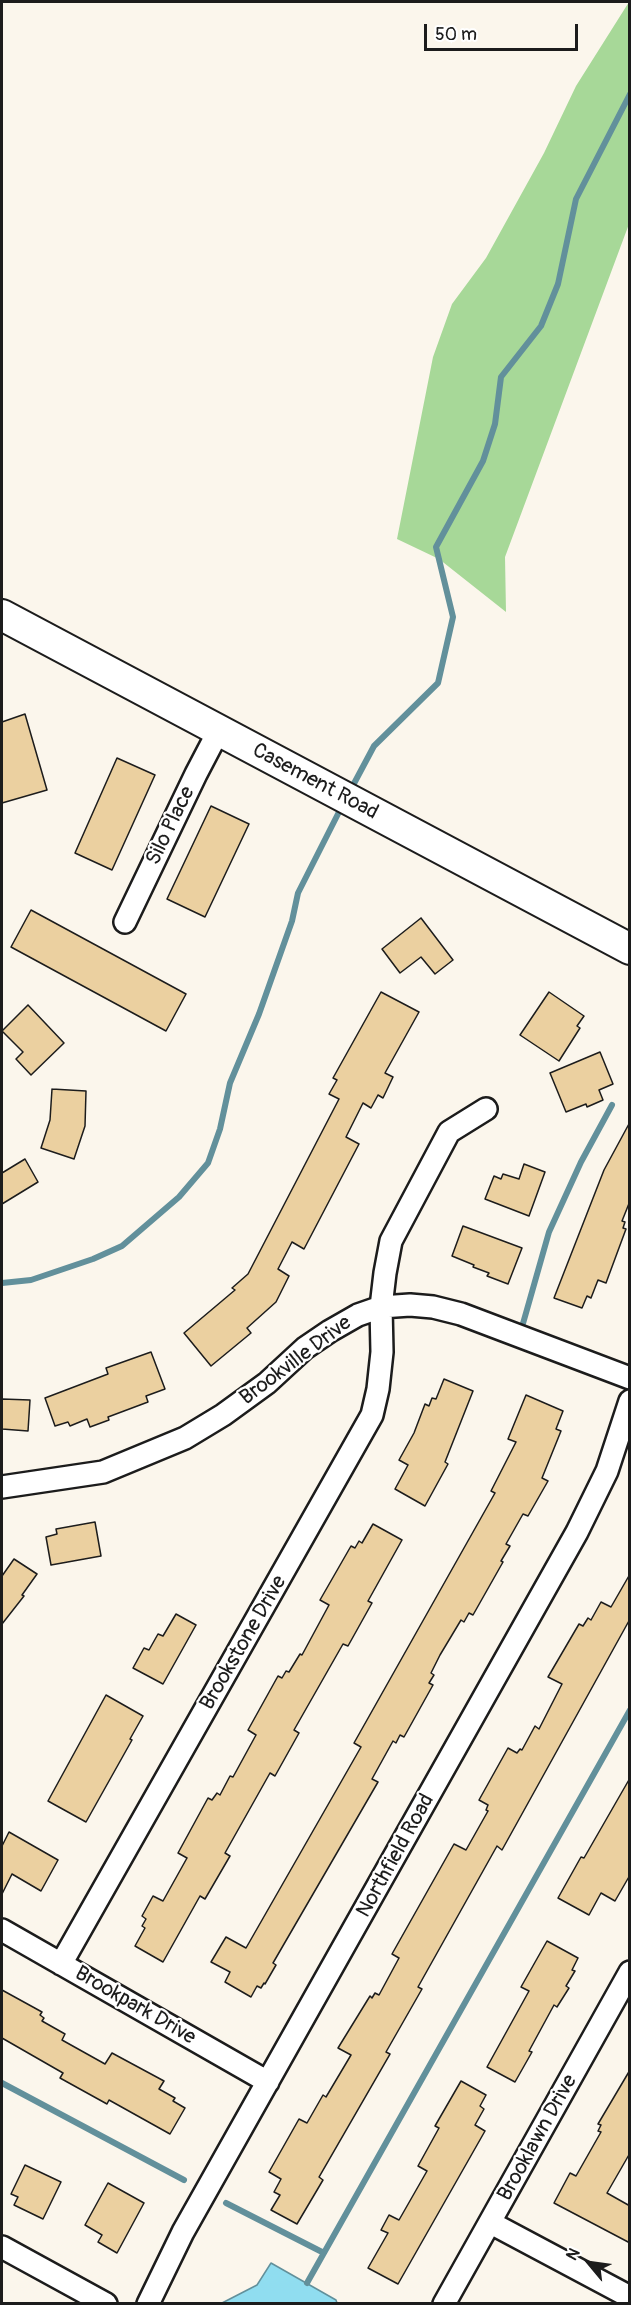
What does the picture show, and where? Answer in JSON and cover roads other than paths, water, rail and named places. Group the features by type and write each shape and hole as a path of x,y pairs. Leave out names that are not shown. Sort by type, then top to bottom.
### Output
{"street":[{"name":"Casement Road","path":"2,615 630,949"},
{"name":"Silo Place","path":"125,922 219,730"},
{"name":"Brookstone Drive","path":"61,1964 372,1415 378,1389 382,1352 381,1307 391,1241 449,1132 486,1109"},
{"name":"Brookville Drive","path":"2,1487 103,1472 185,1438 223,1416 267,1383 305,1348 330,1330 358,1315 381,1307 410,1305 433,1307 461,1314 630,1378"},
{"name":"Northfield Road","path":"148,2304 183,2232 577,1532 607,1471 630,1401"},
{"name":"Brookpark Drive","path":"2,1930 268,2082"},
{"name":"Brooklawn Drive","path":"444,2304 630,1972"},
{"path":"491,2223 630,2297"},
{"path":"2,2247 106,2304"}],"water":[{"path":"271,2263 336,2300 337,2303 222,2303 257,2285"}],"waterway":[{"path":"350,791 374,746 438,683 453,617 436,547 483,461 495,424 501,377 541,326 558,284 576,199 630,94"},
{"path":"2,1283 31,1280 93,1259 122,1246 179,1197 208,1163 220,1129 230,1083 259,1014 292,921 298,893 342,806"},
{"path":"522,1327 549,1232 581,1162 612,1105"},
{"path":"307,2283 630,1710"},
{"path":"2,2083 184,2180"},
{"path":"226,2203 324,2253"}]}
